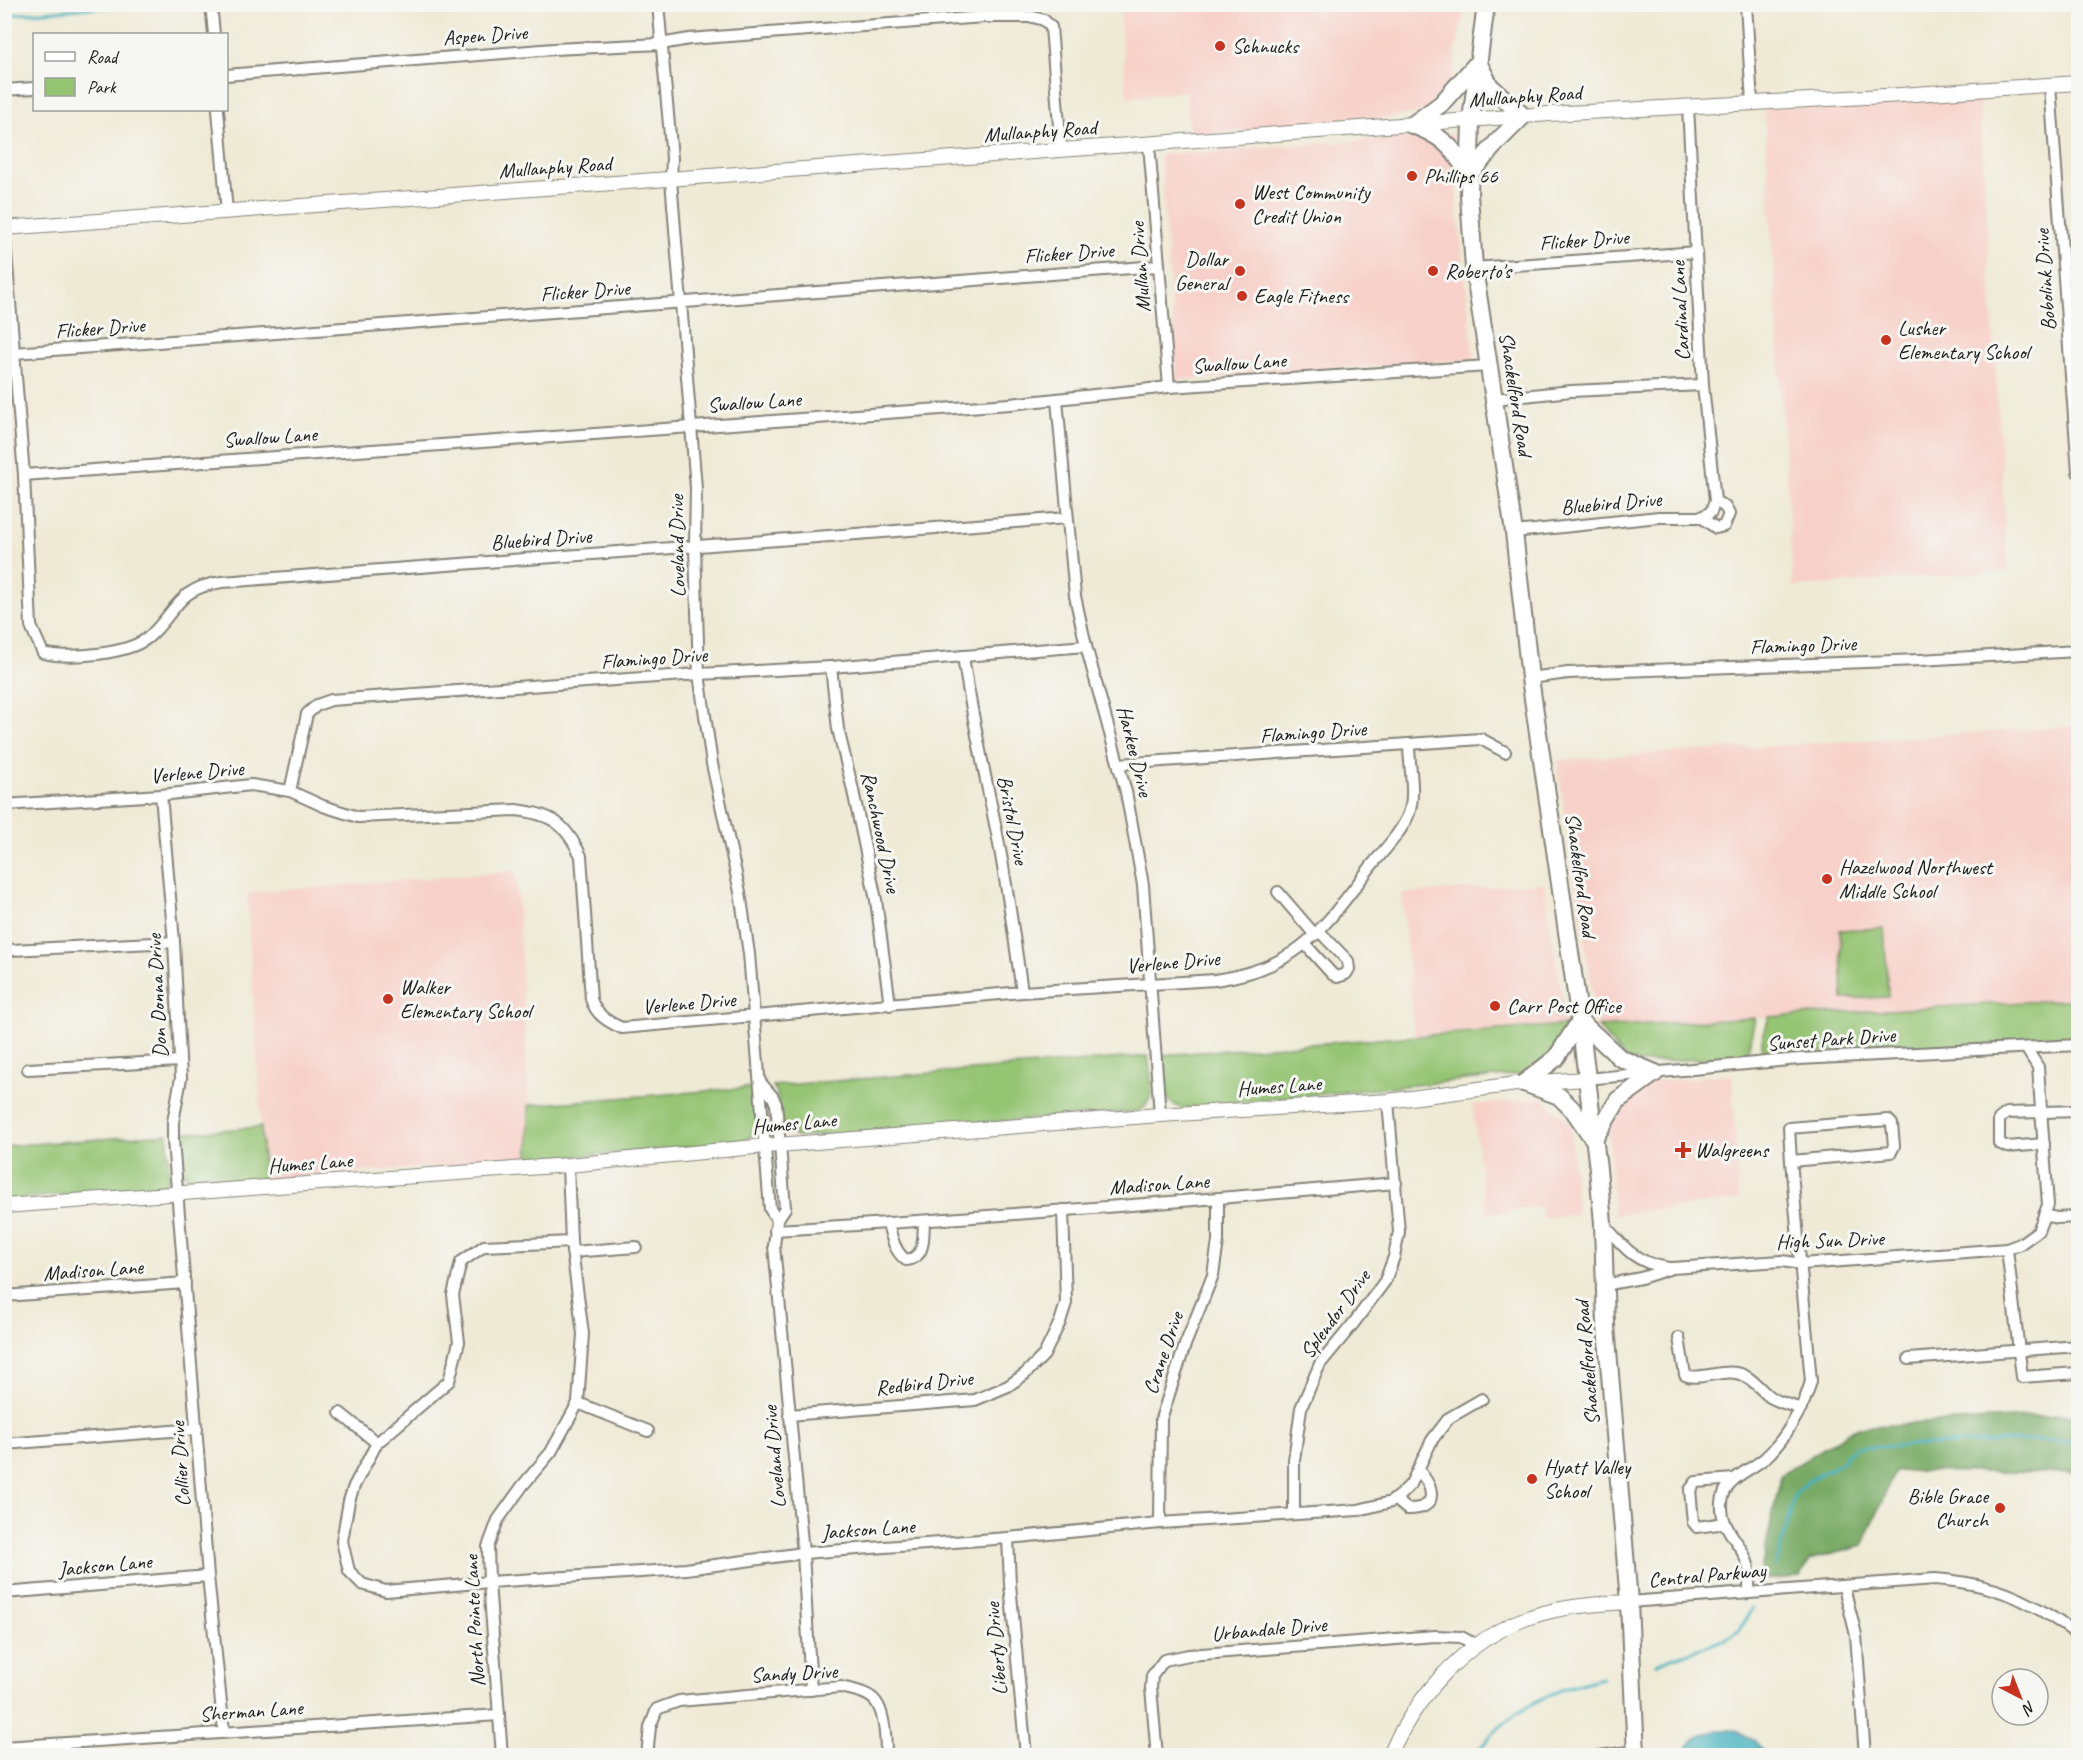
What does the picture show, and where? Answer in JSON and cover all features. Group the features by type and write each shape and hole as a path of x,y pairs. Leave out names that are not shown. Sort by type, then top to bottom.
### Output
{"main road":[{"name":"Shackelford Road","path":"1486,4 1471,120 1469,175 1474,268 1514,532 1530,678 1580,1021 1594,1139 1603,1223 1604,1285 1629,1602 1636,1753"},
{"path":"1478,62 1490,86 1523,116 1469,175 1446,142 1431,132 1412,124 1441,104 1478,62"},
{"path":"1524,1083 1556,1058 1580,1021 1620,1058 1655,1073"},
{"path":"1524,1083 1559,1096 1594,1139 1618,1100 1655,1073"}],"street":[{"path":"211,4 214,33"},
{"name":"Loveland Drive","path":"658,4 672,158 671,180 696,488 695,547 699,674 711,764 740,892 749,954 770,1209 776,1225"},
{"path":"1746,4 1752,103"},
{"name":"Aspen Drive","path":"228,75 554,49 661,44 689,39 984,17 1034,17 1044,20 1051,27 1061,150"},
{"name":"Mullanphy Road","path":"4,228 1523,116 2079,83"},
{"name":"Bobolink Drive","path":"2050,85 2079,472"},
{"path":"4,90 33,88"},
{"name":"Cardinal Lane","path":"1688,107 1709,510"},
{"path":"218,111 227,212"},
{"name":"Mullan Drive","path":"1149,144 1169,387"},
{"path":"4,228 24,475"},
{"name":"Flicker Drive","path":"1474,268 1697,252"},
{"name":"Flicker Drive","path":"14,353 1158,266"},
{"name":"Swallow Lane","path":"24,475 1058,400 1169,387 1488,366"},
{"path":"1494,399 1581,391 1703,385"},
{"name":"Harkee Drive","path":"1058,400 1075,596 1086,646 1119,764 1137,845 1148,932 1160,1115"},
{"name":"Bluebird Drive","path":"24,475 31,626 43,653 72,656 124,649 137,644 150,637 180,599 194,589 208,584 695,547 726,542 1067,518"},
{"name":"Bluebird Drive","path":"1514,532 1709,510"},
{"name":"Flamingo Drive","path":"290,791 307,714 317,705 331,700 831,667 1086,646"},
{"name":"Flamingo Drive","path":"1530,678 1568,673 1885,662 2079,651"},
{"name":"Bristol Drive","path":"963,656 972,714 1010,906 1022,992"},
{"name":"Ranchwood Drive","path":"831,667 838,729 876,900 890,1005"},
{"name":"Flamingo Drive","path":"1119,764 1481,739 1505,752"},
{"name":"Verlene Drive","path":"4,805 161,795 251,785 290,791 323,806 358,817 516,810 536,812 563,826 581,856 591,999 593,1006 605,1020 622,1028 1022,992 1151,985 1239,976 1274,963 1318,933 1394,837 1408,815 1412,801 1409,745"},
{"name":"Don Donna Drive","path":"161,795 174,942 181,1078 173,1122 178,1193"},
{"path":"1278,892 1348,961 1349,969 1346,974 1337,977 1332,974 1305,944"},
{"path":"4,949 174,942"},
{"name":"Sunset Park Drive","path":"1586,1079 1800,1059 2079,1045"},
{"name":"High Sun Drive","path":"1604,1285 1641,1278 1672,1268 1782,1261 1801,1264 2007,1249 2020,1245 2038,1231 2048,1205 2038,1066 2026,1048"},
{"path":"28,1069 180,1061"},
{"name":"Humes Lane","path":"4,1206 568,1165 765,1146 1160,1115 1388,1101 1524,1083 1586,1079"},
{"name":"Loveland Drive","path":"760,1083 773,1097 776,1104 780,1145 784,1208 776,1225 774,1246 803,1553 811,1690"},
{"name":"Splendor Drive","path":"1294,1513 1294,1460 1301,1408 1320,1364 1385,1281 1394,1257 1399,1232 1388,1101"},
{"path":"2044,1144 2007,1148 1999,1143 1999,1119 2007,1113 2079,1112"},
{"path":"1749,1592 1749,1566 1744,1554 1726,1529 1722,1503 1724,1491 1734,1479 1764,1458 1783,1436 1801,1409 1808,1395 1811,1381 1791,1161 1789,1128 1888,1120 1892,1124 1894,1146 1891,1152 1791,1161"},
{"name":"North Pointe Lane","path":"502,1755 488,1547 498,1520 551,1452 578,1404 583,1334 572,1247 568,1165"},
{"name":"Madison Lane","path":"776,1225 888,1224 1396,1183"},
{"name":"Collier Drive","path":"178,1193 208,1576 225,1732"},
{"name":"Crane Drive","path":"1160,1523 1161,1419 1185,1345 1213,1275 1218,1241 1218,1199"},
{"name":"Redbird Drive","path":"789,1415 975,1400 1008,1386 1026,1374 1044,1355 1060,1322 1066,1303 1063,1210"},
{"path":"2044,1215 2057,1218 2079,1217"},
{"path":"888,1224 900,1256 906,1260 912,1260 919,1255 923,1246 924,1221"},
{"path":"1603,1223 1622,1248 1655,1266 1672,1268"},
{"path":"340,1413 377,1443 449,1382 459,1342 453,1295 461,1262 484,1246 636,1247"},
{"path":"2007,1249 2022,1377 2079,1373"},
{"name":"Madison Lane","path":"4,1296 184,1283"},
{"path":"1678,1338 1685,1375 1690,1377 1725,1372 1737,1373 1747,1377 1780,1403 1801,1409"},
{"path":"1909,1359 2079,1346"},
{"path":"1418,1470 1426,1479 1431,1500 1428,1505 1420,1509 1407,1509 1395,1499 1411,1484 1432,1440 1449,1418 1482,1399"},
{"path":"578,1404 648,1431"},
{"path":"4,1444 197,1429"},
{"name":"Jackson Lane","path":"377,1443 354,1486 342,1541 349,1571 362,1584 386,1591 686,1569 803,1553 1008,1538 1160,1523 1358,1510 1395,1499"},
{"path":"1725,1523 1697,1527 1693,1522 1690,1490 1696,1482 1734,1479"},
{"name":"Liberty Drive","path":"1008,1538 1010,1584 1026,1755"},
{"name":"Jackson Lane","path":"4,1593 208,1576"},
{"name":"Central Parkway","path":"1389,1755 1425,1696 1441,1676 1476,1645 1495,1632 1518,1621 1585,1605 1927,1579 1967,1581 2013,1596 2051,1616 2079,1635"},
{"path":"1845,1587 1856,1635 1865,1755"},
{"name":"Urbandale Drive","path":"1157,1755 1150,1688 1152,1676 1164,1660 1182,1655 1435,1636 1461,1637 1476,1645"},
{"name":"Sandy Drive","path":"647,1755 650,1727 657,1708 680,1701 841,1688 859,1691 876,1702 884,1724 886,1755"},
{"name":"Sherman Lane","path":"4,1747 500,1715"},
{"path":"1599,1755 1636,1753"}],"shaded area":[{"path":"1119,5 1466,5 1456,48 1453,79 1425,111 1396,117 1189,135 1186,91 1127,98"},
{"name":"Lusher Elementary School","path":"1979,97 2008,571 1793,587 1764,109"},
{"path":"1454,134 1457,204 1474,359 1177,380 1160,155"},
{"name":"Hazelwood Northwest Middle School","path":"2078,726 2078,999 1598,1027 1556,760"},
{"name":"Walker Elementary School","path":"516,871 529,1105 529,1160 264,1179 247,893"},
{"path":"1544,883 1566,1025 1414,1035 1402,894"},
{"path":"1732,1074 1739,1200 1614,1215 1608,1122 1613,1108 1650,1082"},
{"path":"1542,1098 1570,1124 1577,1215 1542,1218 1540,1207 1486,1214 1472,1105"}],"green space":[{"path":"1884,928 1888,997 1843,999 1840,930"},
{"path":"2078,999 2078,1040 1776,1055 1766,1054 1762,1049 1762,1040 1769,1017"},
{"path":"1755,1018 1748,1050 1744,1056 1639,1063 1624,1058 1598,1027"},
{"path":"1566,1025 1561,1044 1524,1074 1183,1108 1169,1100 1163,1087 1161,1055"},
{"path":"1148,1056 1151,1093 1146,1106 1140,1111 797,1137 783,1127 778,1098 773,1086"},
{"path":"756,1087 757,1129 741,1143 529,1160 529,1105"},
{"path":"261,1127 264,1179 199,1184 191,1181 182,1171 178,1133"},
{"path":"168,1134 169,1175 167,1181 161,1186 5,1200 5,1146"},
{"path":"2078,1414 2078,1473 1895,1471 1863,1546 1809,1560 1801,1577 1759,1580 1781,1475 1857,1427"}],"water":[{"path":"1717,1730 1736,1730 1755,1742 1767,1755 1684,1755 1692,1741"}],"waterway":[{"path":"4,15 144,4"},
{"path":"1776,1567 1793,1500 1797,1493 1811,1480 1844,1462 1845,1455 1854,1448 2041,1440 2078,1442"},
{"path":"1656,1664 1726,1639 1740,1630 1752,1608"},
{"path":"1475,1756 1490,1736 1531,1704 1566,1688 1603,1678"}],"place":[{"name":"Schnucks","path":"1220,46"},
{"name":"Phillips 66","path":"1412,176"},
{"name":"West Community Credit Union","path":"1240,204"},
{"name":"Dollar General","path":"1240,271"},
{"name":"Roberto's","path":"1433,271"},
{"name":"Eagle Fitness","path":"1242,296"},
{"name":"Lusher Elementary School","path":"1886,340"},
{"name":"Hazelwood Northwest Middle School","path":"1827,879"},
{"name":"Walker Elementary School","path":"388,999"},
{"name":"Carr Post Office","path":"1495,1006"},
{"name":"Walgreens","path":"1683,1150"},
{"name":"Hyatt Valley School","path":"1532,1479"},
{"name":"Bible Grace Church","path":"2000,1508"}]}
